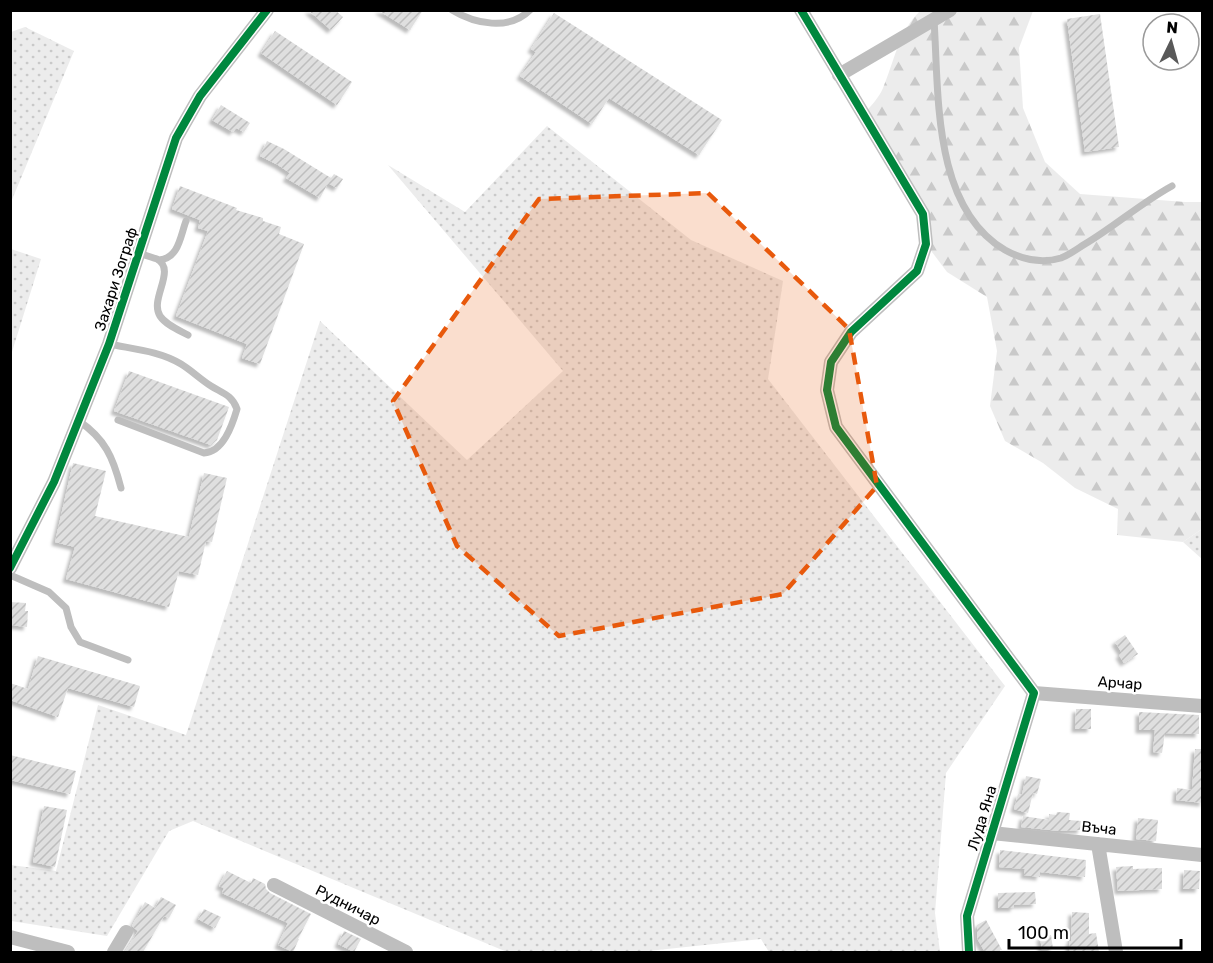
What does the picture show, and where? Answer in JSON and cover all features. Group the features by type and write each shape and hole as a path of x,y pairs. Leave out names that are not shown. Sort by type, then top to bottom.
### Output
{"street":[{"name":"Захари Зограф","path":"10,568 54,482 109,344 176,138 200,96 267,10"},
{"path":"801,10 923,214 926,244 916,271 851,332 831,362 827,390 836,427 1034,693"},
{"path":"839,75 950,10"},
{"name":"Арчар","path":"1034,693 1203,706"},
{"name":"Луда Яна","path":"969,952 967,916 1034,693"},
{"name":"Въча","path":"992,833 1203,855"},
{"path":"1098,844 1116,952"},
{"name":"Рудничар","path":"274,885 376,946 406,952"},
{"path":"114,952 126,932"},
{"path":"10,937 68,952"}],"lane":[{"path":"452,10 466,19 504,23 516,20 530,10"},
{"path":"934,20 942,143 956,190 975,225 997,245 1017,257 1044,262 1064,257 1099,236 1147,200 1172,186"},
{"path":"139,253 159,260 170,258 175,254 186,220"},
{"path":"159,260 165,277 157,300 159,314 163,320 188,335"},
{"path":"109,344 152,353 180,363 211,386 227,394 234,401 237,409 218,448 212,453 204,453 118,420"},
{"path":"79,421 91,429 105,445 115,464 121,488"},
{"path":"10,574 49,592 66,608 71,627 80,642 128,660"}],"highlighted area":[{"path":"708,193 849,329 877,486 783,594 559,636 457,546 393,401 539,199"}],"green space":[{"path":"920,11 1033,11 1019,48 1023,108 1045,162 1080,194 1202,202 1202,529 1183,542 1117,535 1118,509 1075,488 1043,463 1005,441 990,406 997,351 987,297 947,272 926,244 923,214 863,115 881,92 902,37"},
{"path":"25,27 74,51 11,202 11,32"},
{"path":"547,126 691,240 783,281 768,379 1005,686 946,773 935,913 940,952 769,952 761,939 639,952 507,952 193,821 169,831 107,936 11,921 11,865 56,871 98,705 186,735 320,321 467,460 563,371 388,165 465,212"},
{"path":"10,249 41,259 11,355"},
{"path":"1202,529 1202,559 1183,542"}],"building":[{"path":"308,10 335,10 343,17 331,30"},
{"path":"378,10 423,10 410,30"},
{"path":"554,13 722,120 699,155 609,98 592,124 520,76 536,52 531,49"},
{"path":"1100,14 1119,147 1085,152 1067,19"},
{"path":"275,31 352,82 337,105 261,53"},
{"path":"221,105 250,123 244,132 236,128 233,132 212,120"},
{"path":"267,141 331,178 334,174 343,179 337,188 328,183 320,198 286,178 290,173 260,156"},
{"path":"180,186 237,208 236,210 263,218 263,221 281,227 279,234 304,244 260,364 242,358 247,344 176,316 208,231 198,228 200,220 172,209"},
{"path":"129,371 229,407 217,440 211,445 114,411"},
{"path":"73,463 106,471 95,516 189,537 204,473 227,478 212,542 206,541 198,575 179,571 169,607 66,579 75,547 55,542"},
{"path":"10,602 26,603 27,627 10,625"},
{"path":"1125,635 1138,654 1124,663 1119,655 1122,653 1115,642"},
{"path":"38,656 140,686 134,707 68,688 58,717 10,700 10,683 28,689"},
{"path":"1076,709 1091,709 1091,729 1075,729"},
{"path":"1139,712 1199,715 1199,734 1165,733 1162,753 1153,752 1155,730 1139,730"},
{"path":"1195,749 1203,749 1203,803 1176,800 1177,788 1192,790"},
{"path":"10,755 76,771 70,794 10,780"},
{"path":"1026,776 1041,779 1037,794 1033,793 1028,813 1014,809 1018,794 1022,795"},
{"path":"44,806 67,810 55,867 33,862"},
{"path":"1057,812 1070,813 1069,820 1081,821 1081,830 1060,831 1021,827 1023,816 1049,820 1049,814 1056,815"},
{"path":"1138,818 1158,820 1156,841 1136,839"},
{"path":"1000,850 1086,860 1085,877 1040,872 1040,877 1024,875 1025,869 999,867"},
{"path":"1133,866 1133,869 1162,868 1162,889 1118,891 1116,867"},
{"path":"1184,870 1200,871 1199,889 1183,889"},
{"path":"227,871 251,883 253,878 265,884 270,893 311,914 293,952 278,945 288,923 222,893 224,888 219,886"},
{"path":"1035,892 1036,904 998,908 998,893"},
{"path":"161,897 176,905 169,918 164,916 143,952 125,952 138,931 132,926 145,902 155,908"},
{"path":"204,909 221,917 215,928 198,919"},
{"path":"1072,912 1089,913 1089,934 1096,933 1099,952 1070,952"},
{"path":"986,920 1002,950 1000,952 985,952 977,938 977,925"},
{"path":"344,931 361,939 354,952 338,944"},
{"path":"1051,935 1053,949 1042,950 1040,937"}],"cycle path":[{"path":"10,568 54,482 109,344 176,138 200,96 267,10"},
{"path":"801,10 923,214 926,244 917,271 851,332 831,362 827,390 836,427 1034,693 967,916 969,952"}]}
